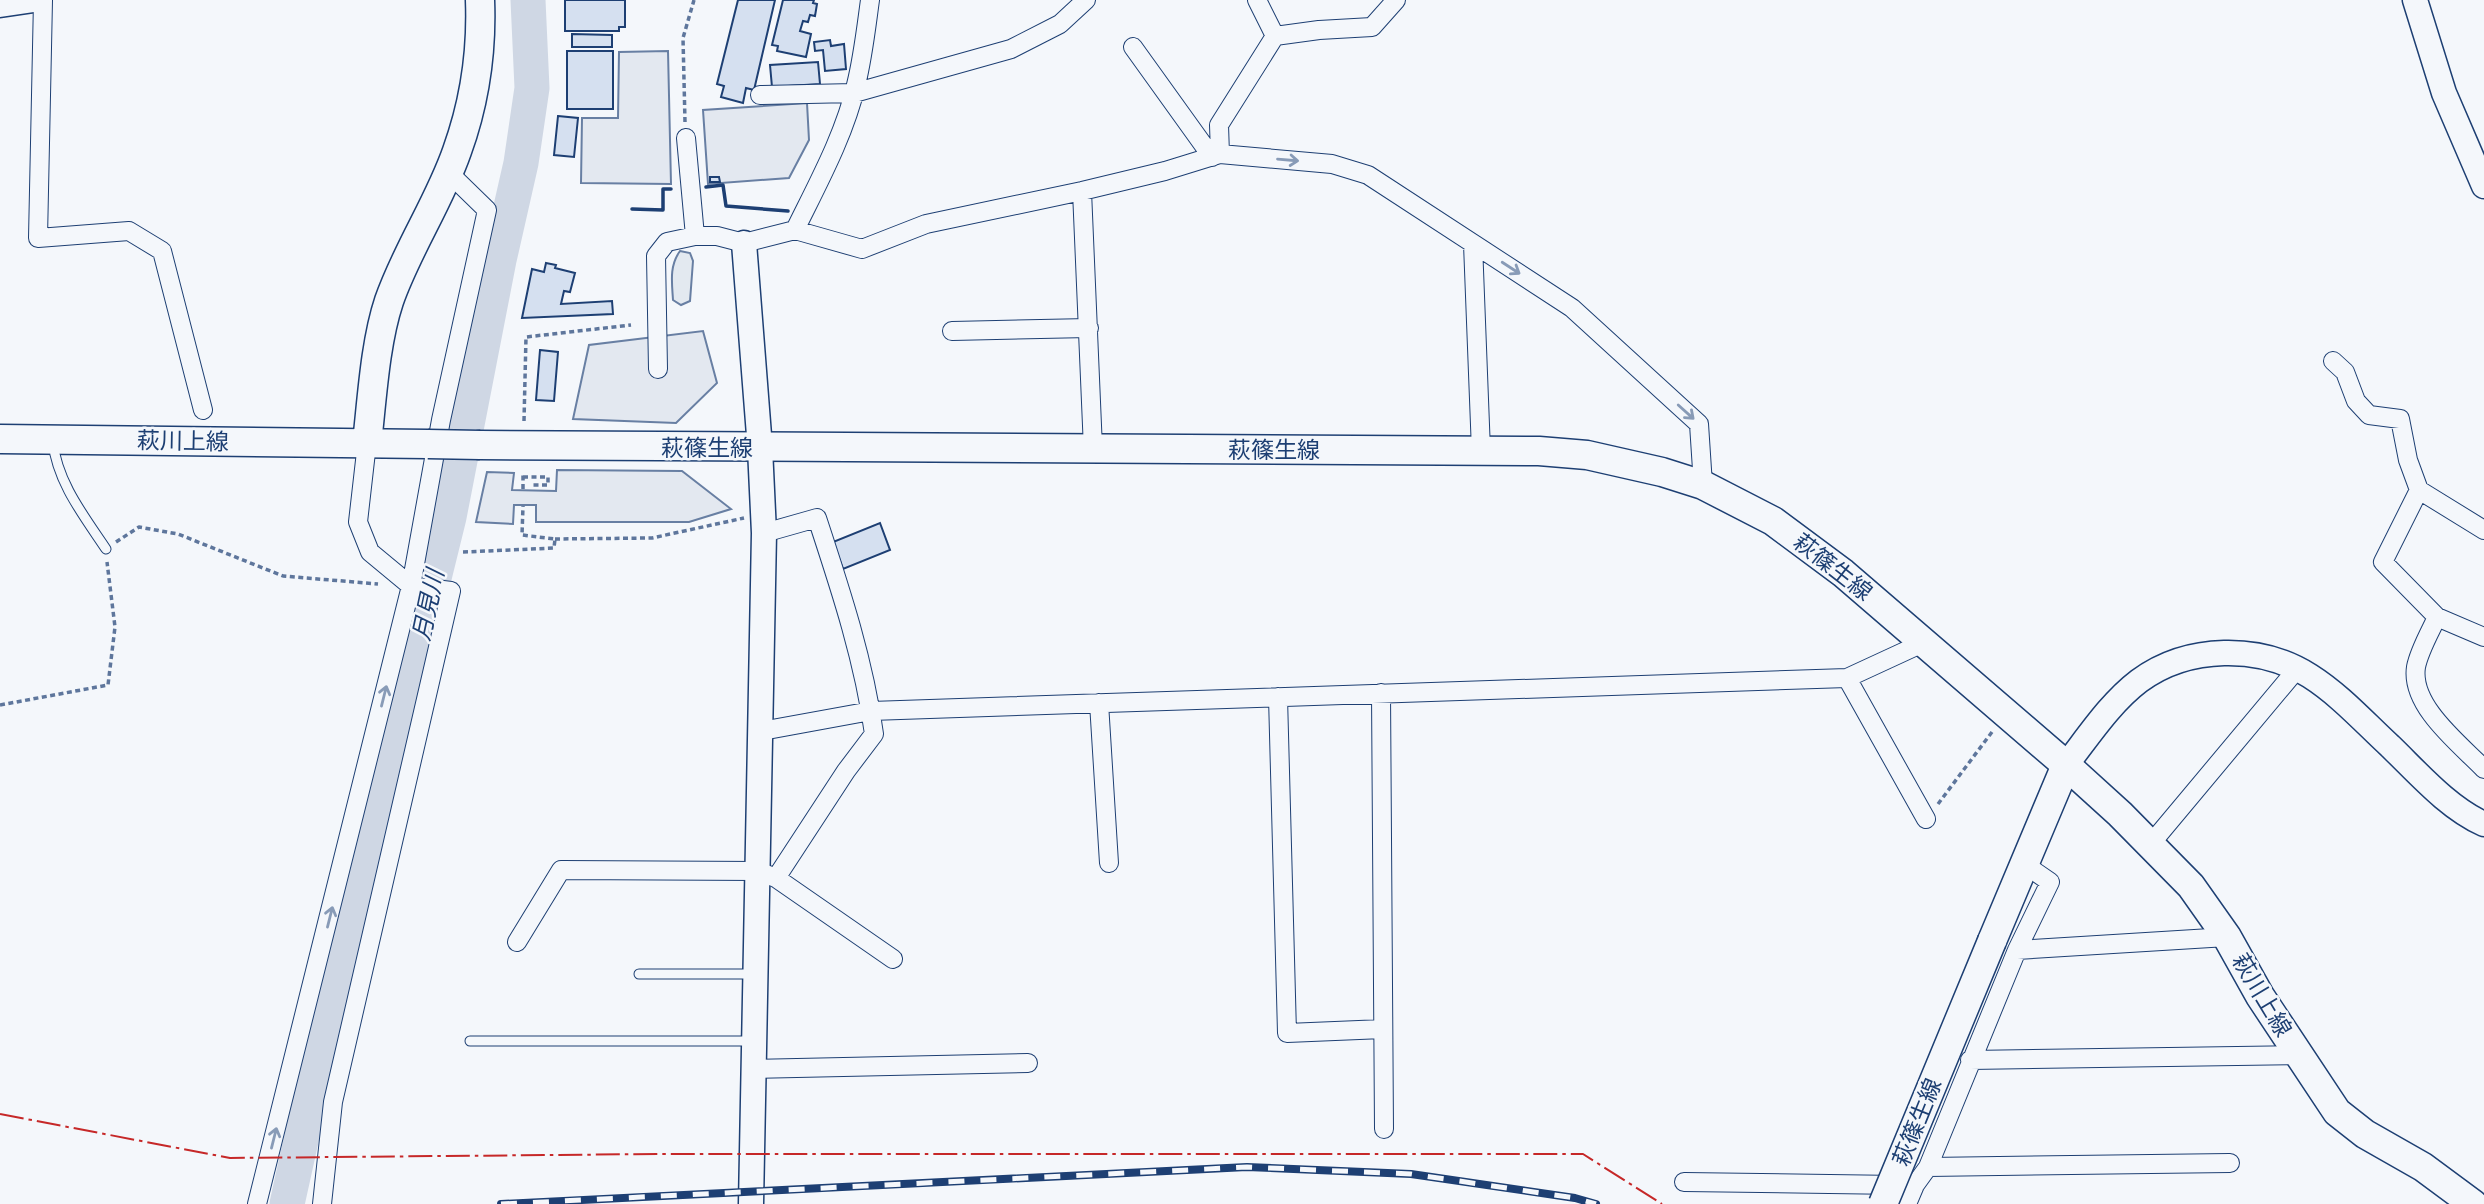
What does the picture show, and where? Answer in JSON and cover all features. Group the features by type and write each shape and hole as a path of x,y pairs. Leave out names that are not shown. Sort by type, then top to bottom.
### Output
{"main road":[{"path":"367,443 377,360 388,305 404,261 457,151 471,100 478,57 480,0"},
{"name":"萩川上線","path":"0,439 367,443"},
{"name":"萩篠生線","path":"367,443 760,448 1539,451 1587,455 1662,471 1703,485 1773,521 1843,573 2066,765 2024,864 2004,945 1883,1204"},
{"name":"萩川上線","path":"2066,765 2120,814 2191,886 2227,937 2260,996 2337,1112 2365,1134 2423,1167 2461,1200"}],"street":[{"path":"0,5 34,0"},
{"path":"43,0 38,238 129,231 162,251 203,410"},
{"path":"795,230 826,167 854,93 870,0"},
{"path":"760,95 854,93 1011,49 1060,23 1086,0"},
{"path":"1257,0 1275,36"},
{"path":"1275,36 1372,27 1396,0"},
{"path":"2415,0 2444,93 2484,186"},
{"path":"1216,156 1219,125 1275,36"},
{"path":"1133,47 1216,156"},
{"path":"686,138 695,236"},
{"path":"658,369 656,256 667,242 695,236 717,236 744,243 795,230 862,249 926,224 1083,191 1216,156 1332,164 1368,175 1572,308 1699,424 1703,485"},
{"path":"257,1204 411,586 441,420 487,210 448,173"},
{"path":"1083,191 1093,449"},
{"path":"744,243 760,448 763,524 762,731 767,874 756,974 751,1204"},
{"path":"1473,244 1481,451"},
{"path":"952,331 1089,328"},
{"path":"2333,361 2345,372 2356,401 2369,415 2400,419 2408,460 2419,490 2484,530"},
{"path":"322,1204 333,1102 451,591 411,586 370,552 358,522 367,443"},
{"path":"2419,490 2383,562 2437,617 2484,636"},
{"path":"763,524 817,518 846,607 874,734 767,874"},
{"path":"2437,617 2416,666 2416,684 2427,710 2484,769"},
{"path":"762,731 871,712 1847,678 1925,642"},
{"path":"2066,765 2096,727 2140,681 2169,665 2197,656 2225,652 2250,654 2284,663 2310,676 2342,701 2447,799 2484,824"},
{"path":"2149,846 2297,669"},
{"path":"1847,678 1926,819"},
{"path":"1381,693 1384,1129"},
{"path":"1278,697 1287,1034 1383,1029"},
{"path":"1099,704 1109,863"},
{"path":"517,942 561,870 767,874 893,959"},
{"path":"1907,1204 1915,1185 1928,1167 1970,1060 2004,945 2227,937"},
{"path":"1970,1060 2298,1055"},
{"path":"754,1069 1028,1063"},
{"path":"1928,1167 2230,1163"},
{"path":"1684,1182 1915,1185"}],"lane":[{"path":"53,439 54,456 71,496 106,549"},
{"path":"639,974 756,974"},
{"path":"470,1041 755,1041"}],"path":[{"path":"686,138 683,38 694,0"},
{"path":"524,421 526,337 631,326"},
{"path":"523,489 523,475 548,477 548,485 533,485"},
{"path":"523,506 522,535 555,539 652,538 763,524"},
{"path":"0,705 108,685 115,627 106,549 139,527 178,534 282,576 411,586"},
{"path":"463,552 554,548 555,539"},
{"path":"1926,819 2006,713"}],"shaded area":[{"path":"668,51 671,184 581,183 582,118 618,118 619,52"},
{"path":"807,103 809,140 789,178 708,184 703,110"},
{"path":"680,251 690,253 693,261 690,301 681,305 673,300 672,281 674,263"},
{"path":"703,331 717,383 676,423 573,419 589,345"},
{"path":"557,470 682,471 731,509 689,522 536,522 536,505 514,505 513,524 476,522 487,472 514,473 512,490 556,491"}],"building":[{"path":"565,0 625,0 625,27 619,27 619,31 565,31"},
{"path":"738,0 775,0 754,90 746,88 743,103 721,97 724,86 717,84"},
{"path":"783,0 814,0 813,3 817,4 815,16 810,15 808,22 803,21 800,31 811,34 806,57 777,51 778,46 772,45"},
{"path":"572,34 612,35 612,47 572,47"},
{"path":"830,40 831,46 844,44 846,69 825,71 823,50 815,51 814,42"},
{"path":"567,51 613,51 613,109 567,109"},
{"path":"818,62 820,84 772,87 770,65"},
{"path":"558,116 578,118 574,157 554,155"},
{"path":"710,177 719,177 720,182 710,182"},
{"path":"546,263 575,273 570,292 564,291 561,304 612,301 613,314 522,318 532,269 544,272"},
{"path":"540,350 558,352 554,401 536,400"},
{"path":"880,523 890,550 843,569 833,542"}],"waterway":[{"name":"月見川","path":"287,1204 386,798 415,655 449,517 499,260 521,163 532,88 528,0"}],"railway":[{"path":"501,1204 1247,1167 1411,1174 1575,1198 1596,1204"}],"wall":[{"path":"706,187 723,185 726,206 788,211"},
{"path":"632,209 663,210 663,189 671,189"}],"power":[{"path":"0,1114 230,1158 660,1154 1583,1154 1662,1204"}]}
